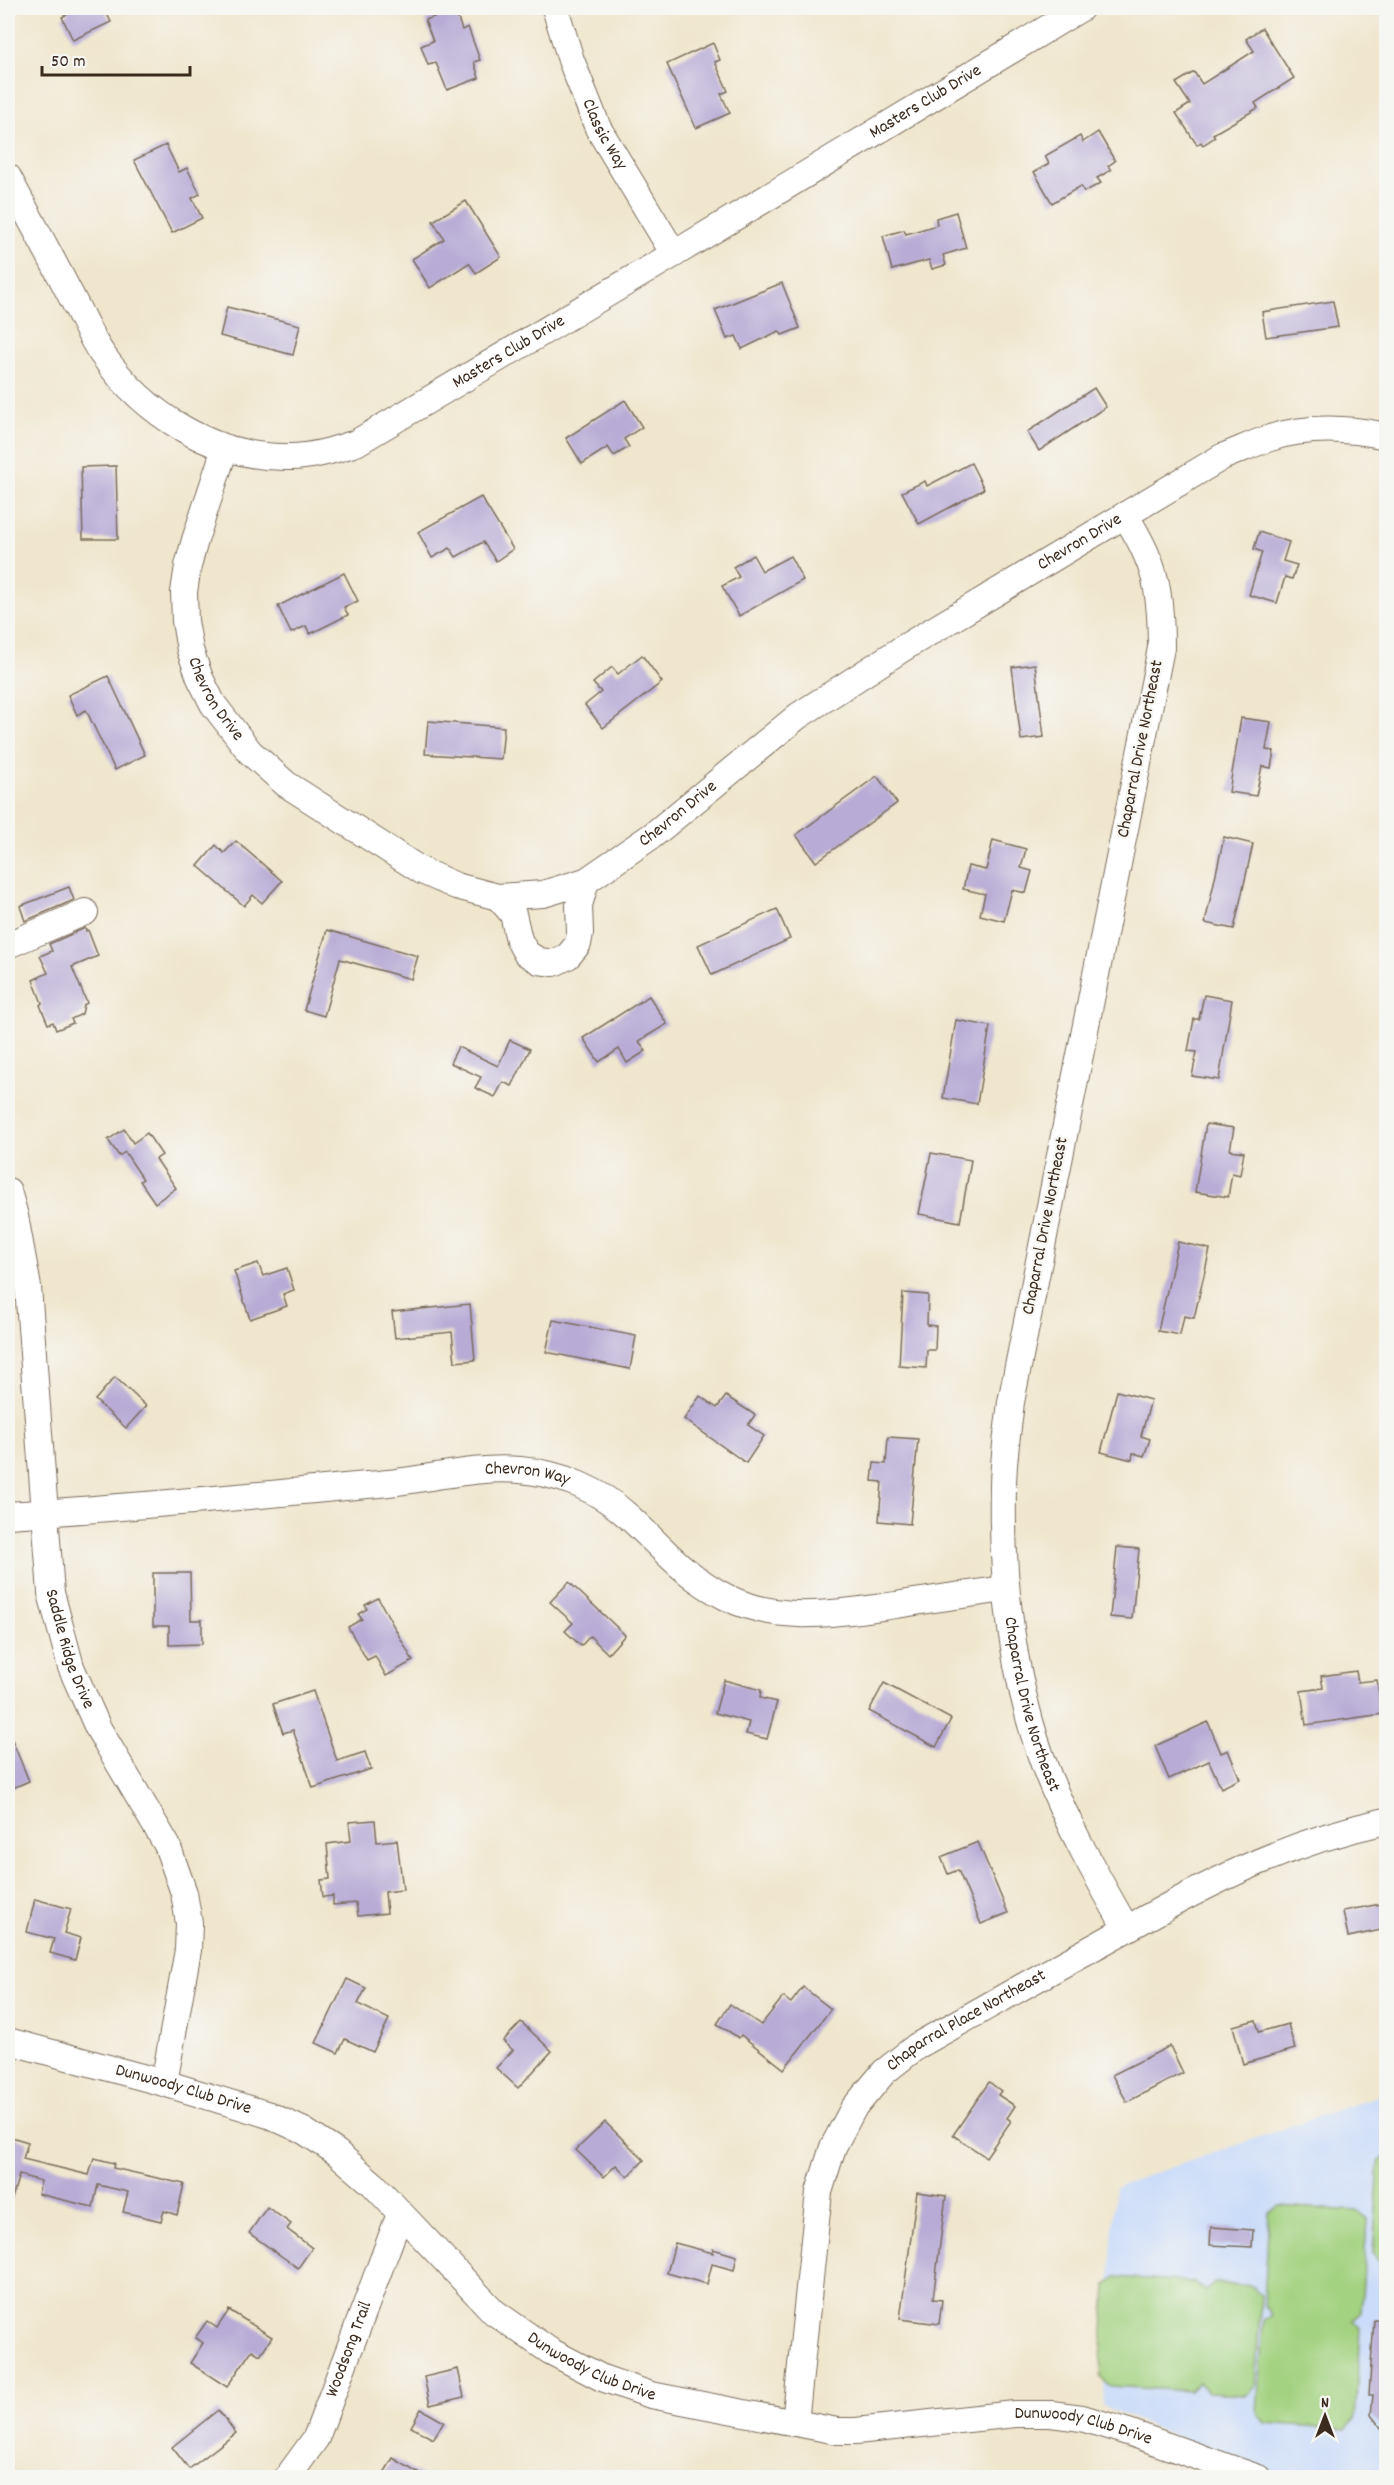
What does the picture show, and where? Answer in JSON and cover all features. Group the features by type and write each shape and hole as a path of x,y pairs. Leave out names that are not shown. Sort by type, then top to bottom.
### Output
{"street":[{"name":"Classic Way","path":"555,8 571,60 598,128 674,254"},
{"name":"Masters Club Drive","path":"8,177 101,352 124,382 155,410 185,430 225,448 260,456 291,457 326,453 356,442 674,254 1081,8"},
{"name":"Chevron Drive","path":"225,448 195,540 184,592 185,621 190,650 213,704 250,752 285,784 422,871 456,886 498,897 543,894 586,881 652,835 798,716 905,647 1222,457 1272,437 1309,431 1342,430 1386,436"},
{"name":"Chaparral Drive Northeast","path":"1125,514 1142,542 1155,576 1162,612 1161,648 1011,1401 1003,1487 1005,1588 1018,1674 1046,1769 1080,1848 1126,1929"},
{"path":"498,897 513,914 519,940 526,953 539,961 555,963 568,956 578,944 579,905 586,881"},
{"path":"8,945 85,912"},
{"name":"Saddle Ridge Drive","path":"8,1191 28,1287 51,1593 70,1667 98,1728 167,1845 184,1893 189,1923 188,1950 164,2083"},
{"name":"Chevron Way","path":"8,1515 385,1483 493,1470 521,1470 561,1477 598,1493 628,1515 673,1562 695,1579 728,1598 764,1610 799,1615 830,1615 1005,1588"},
{"name":"Chaparral Place Northeast","path":"795,2423 819,2192 833,2147 853,2109 884,2073 917,2046 1195,1890 1240,1868 1293,1847 1348,1829 1386,1821"},
{"name":"Dunwoody Club Drive","path":"8,2041 164,2083 269,2115 304,2131 336,2152 373,2184 494,2312 550,2351 602,2378 651,2395 837,2431 1016,2414 1051,2414 1082,2418 1258,2478"},
{"name":"Woodsong Trail","path":"287,2478 316,2438 400,2214"}],"shaded area":[{"path":"1386,2093 1386,2477 1272,2477 1103,2406 1115,2187"}],"green space":[{"path":"1386,2156 1386,2264 1381,2264 1373,2254 1379,2162"},
{"path":"1279,2206 1358,2211 1367,2220 1361,2312 1353,2320 1360,2328 1355,2420 1346,2429 1265,2423 1257,2413 1263,2321 1271,2315 1264,2305 1269,2213"},
{"path":"1116,2277 1195,2282 1205,2291 1215,2283 1252,2286 1261,2295 1255,2387 1246,2395 1207,2393 1199,2382 1190,2391 1109,2386 1100,2376 1106,2285"}],"building":[{"path":"65,8 104,8 111,22 73,40 62,17 68,14"},
{"path":"455,10 462,30 468,27 480,60 474,62 479,78 447,90 436,63 428,65 421,46 433,41 425,20"},
{"path":"1262,28 1294,78 1255,103 1258,108 1213,134 1215,137 1203,145 1201,142 1197,145 1176,113 1190,104 1176,83 1194,72 1202,84 1254,51 1246,39"},
{"path":"713,43 720,60 715,62 728,91 721,94 730,113 696,128 667,64"},
{"path":"1098,132 1115,161 1108,166 1111,170 1097,178 1101,183 1084,192 1081,186 1052,203 1034,172 1049,164 1045,156 1080,136 1083,142"},
{"path":"166,145 179,172 187,168 200,194 192,198 202,218 172,233 134,160"},
{"path":"466,201 501,257 476,273 469,263 430,288 412,259 444,239 433,221"},
{"path":"956,212 966,248 943,255 946,265 932,269 929,260 892,270 883,236 904,230 906,234 937,225 936,218"},
{"path":"782,283 800,328 782,335 779,331 742,349 736,336 727,339 715,310"},
{"path":"1333,301 1338,327 1266,337 1262,312"},
{"path":"227,307 300,325 293,355 220,336"},
{"path":"1094,388 1106,407 1039,451 1027,432"},
{"path":"625,400 642,427 624,439 629,447 614,456 608,447 582,464 566,438"},
{"path":"971,463 984,489 919,524 902,492 925,481 927,486"},
{"path":"116,466 118,539 83,539 81,467"},
{"path":"481,497 513,549 496,561 483,542 456,557 450,548 432,558 418,532"},
{"path":"1259,532 1289,542 1283,561 1297,565 1292,579 1285,577 1277,603 1249,595 1262,552 1254,549"},
{"path":"753,555 762,571 790,556 803,580 739,616 722,586 739,577 733,567"},
{"path":"344,573 358,601 344,607 348,615 310,634 306,626 291,633 278,606"},
{"path":"642,655 662,682 603,728 585,705 601,692 593,683 612,667 618,674"},
{"path":"1035,664 1044,737 1021,740 1012,667"},
{"path":"108,676 145,755 115,770 86,710 77,715 68,695"},
{"path":"1241,718 1271,722 1266,750 1274,751 1271,768 1262,766 1256,796 1229,792"},
{"path":"428,721 504,727 501,759 425,754"},
{"path":"877,776 897,803 816,862 796,835"},
{"path":"1224,837 1253,844 1234,929 1205,923"},
{"path":"993,840 1026,849 1021,868 1032,871 1026,893 1012,890 1004,921 980,915 985,894 963,889 968,866 986,870"},
{"path":"236,841 282,881 262,903 253,895 244,906 198,866 216,845 224,853"},
{"path":"69,887 74,900 25,921 20,906"},
{"path":"777,909 790,939 712,975 698,945"},
{"path":"85,928 86,931 88,930 98,956 72,967 87,1003 84,1005 82,1014 71,1019 73,1023 56,1030 53,1022 48,1024 33,980 48,973 40,956 52,951 49,944"},
{"path":"327,930 418,956 411,979 340,959 324,1016 304,1010"},
{"path":"1204,995 1232,1000 1219,1080 1192,1076 1197,1052 1188,1051 1194,1019 1199,1019"},
{"path":"649,996 667,1024 639,1041 646,1051 627,1063 619,1049 599,1062 583,1038"},
{"path":"956,1020 990,1026 977,1104 943,1098"},
{"path":"510,1040 530,1049 512,1086 503,1082 495,1097 475,1088 481,1077 450,1063 458,1047 498,1066"},
{"path":"1206,1124 1234,1128 1230,1150 1244,1152 1240,1175 1232,1173 1228,1197 1195,1192"},
{"path":"124,1129 133,1143 147,1133 162,1155 156,1159 176,1188 155,1203 140,1181 143,1179 125,1152 119,1156 108,1140"},
{"path":"931,1153 971,1160 960,1222 919,1214"},
{"path":"1178,1242 1210,1249 1194,1318 1184,1316 1180,1335 1158,1331"},
{"path":"258,1263 263,1276 287,1268 294,1290 283,1294 287,1306 250,1319 234,1271"},
{"path":"903,1293 928,1295 927,1325 936,1326 935,1350 927,1350 926,1368 899,1366"},
{"path":"470,1304 475,1360 455,1362 452,1332 395,1338 392,1312"},
{"path":"553,1320 636,1336 630,1369 546,1352"},
{"path":"115,1377 146,1406 126,1428 95,1400"},
{"path":"1117,1391 1151,1400 1141,1436 1150,1439 1144,1456 1133,1453 1132,1460 1101,1452"},
{"path":"700,1396 717,1408 726,1396 755,1415 748,1425 764,1436 746,1463 684,1419"},
{"path":"888,1437 918,1439 910,1524 879,1521 882,1482 872,1481 874,1463 886,1464"},
{"path":"1117,1547 1139,1549 1132,1619 1110,1617"},
{"path":"153,1573 190,1573 191,1620 202,1620 202,1644 169,1645 169,1626 153,1626"},
{"path":"569,1582 625,1635 608,1654 590,1636 581,1646 565,1631 573,1623 550,1602"},
{"path":"378,1598 413,1661 386,1676 375,1656 367,1660 348,1627 362,1619 358,1614 367,1609 365,1605"},
{"path":"1356,1671 1358,1682 1377,1680 1382,1714 1306,1725 1301,1691 1323,1688 1321,1676"},
{"path":"724,1680 761,1690 760,1698 777,1702 767,1739 746,1734 749,1722 715,1713"},
{"path":"884,1683 951,1719 936,1747 869,1711"},
{"path":"313,1691 337,1761 365,1752 371,1769 313,1788 293,1730 283,1733 273,1704"},
{"path":"1208,1722 1221,1753 1228,1750 1240,1779 1221,1788 1209,1761 1169,1779 1155,1746"},
{"path":"8,1730 29,1781 8,1790"},
{"path":"375,1820 377,1842 397,1840 403,1890 385,1892 387,1913 358,1916 356,1903 333,1905 333,1896 323,1897 321,1880 330,1879 327,1844 351,1841 349,1822"},
{"path":"978,1842 1008,1913 981,1924 958,1870 948,1874 941,1857"},
{"path":"35,1899 71,1909 64,1933 81,1938 75,1960 50,1953 54,1939 27,1932"},
{"path":"1386,1903 1386,1929 1348,1937 1343,1911"},
{"path":"347,1979 366,1988 358,2004 389,2019 373,2052 345,2039 338,2053 316,2043"},
{"path":"803,1987 831,2009 784,2069 741,2035 739,2038 717,2024 730,2004 761,2025 783,1997 791,2003"},
{"path":"1256,2020 1259,2032 1288,2024 1295,2049 1243,2064 1233,2026"},
{"path":"521,2022 552,2051 518,2088 496,2068 513,2050 503,2041"},
{"path":"1170,2046 1183,2073 1127,2102 1112,2075"},
{"path":"989,2082 1001,2091 998,2095 1015,2106 1007,2118 1011,2121 986,2157 953,2135"},
{"path":"605,2122 644,2160 628,2177 616,2165 604,2177 576,2150"},
{"path":"8,2136 28,2142 23,2159 89,2175 94,2158 114,2163 113,2168 184,2184 177,2215 164,2211 161,2221 123,2212 128,2192 98,2185 93,2207 38,2194 41,2181 19,2175 12,2198 8,2197"},
{"path":"917,2192 946,2196 933,2299 942,2300 939,2324 900,2319"},
{"path":"267,2207 291,2224 287,2229 312,2248 298,2268 249,2233"},
{"path":"1211,2227 1253,2230 1252,2247 1210,2245"},
{"path":"675,2243 713,2253 713,2249 737,2256 734,2270 712,2264 707,2284 667,2273"},
{"path":"229,2310 272,2337 260,2355 252,2350 227,2387 190,2363 203,2343 195,2338 207,2321 217,2328"},
{"path":"1374,2320 1386,2321 1386,2434 1371,2415 1373,2395 1369,2395"},
{"path":"458,2369 464,2397 430,2405 424,2377"},
{"path":"421,2409 444,2422 433,2439 411,2427"},
{"path":"218,2410 236,2433 189,2469 172,2447"},
{"path":"393,2458 426,2478 381,2478"}]}
